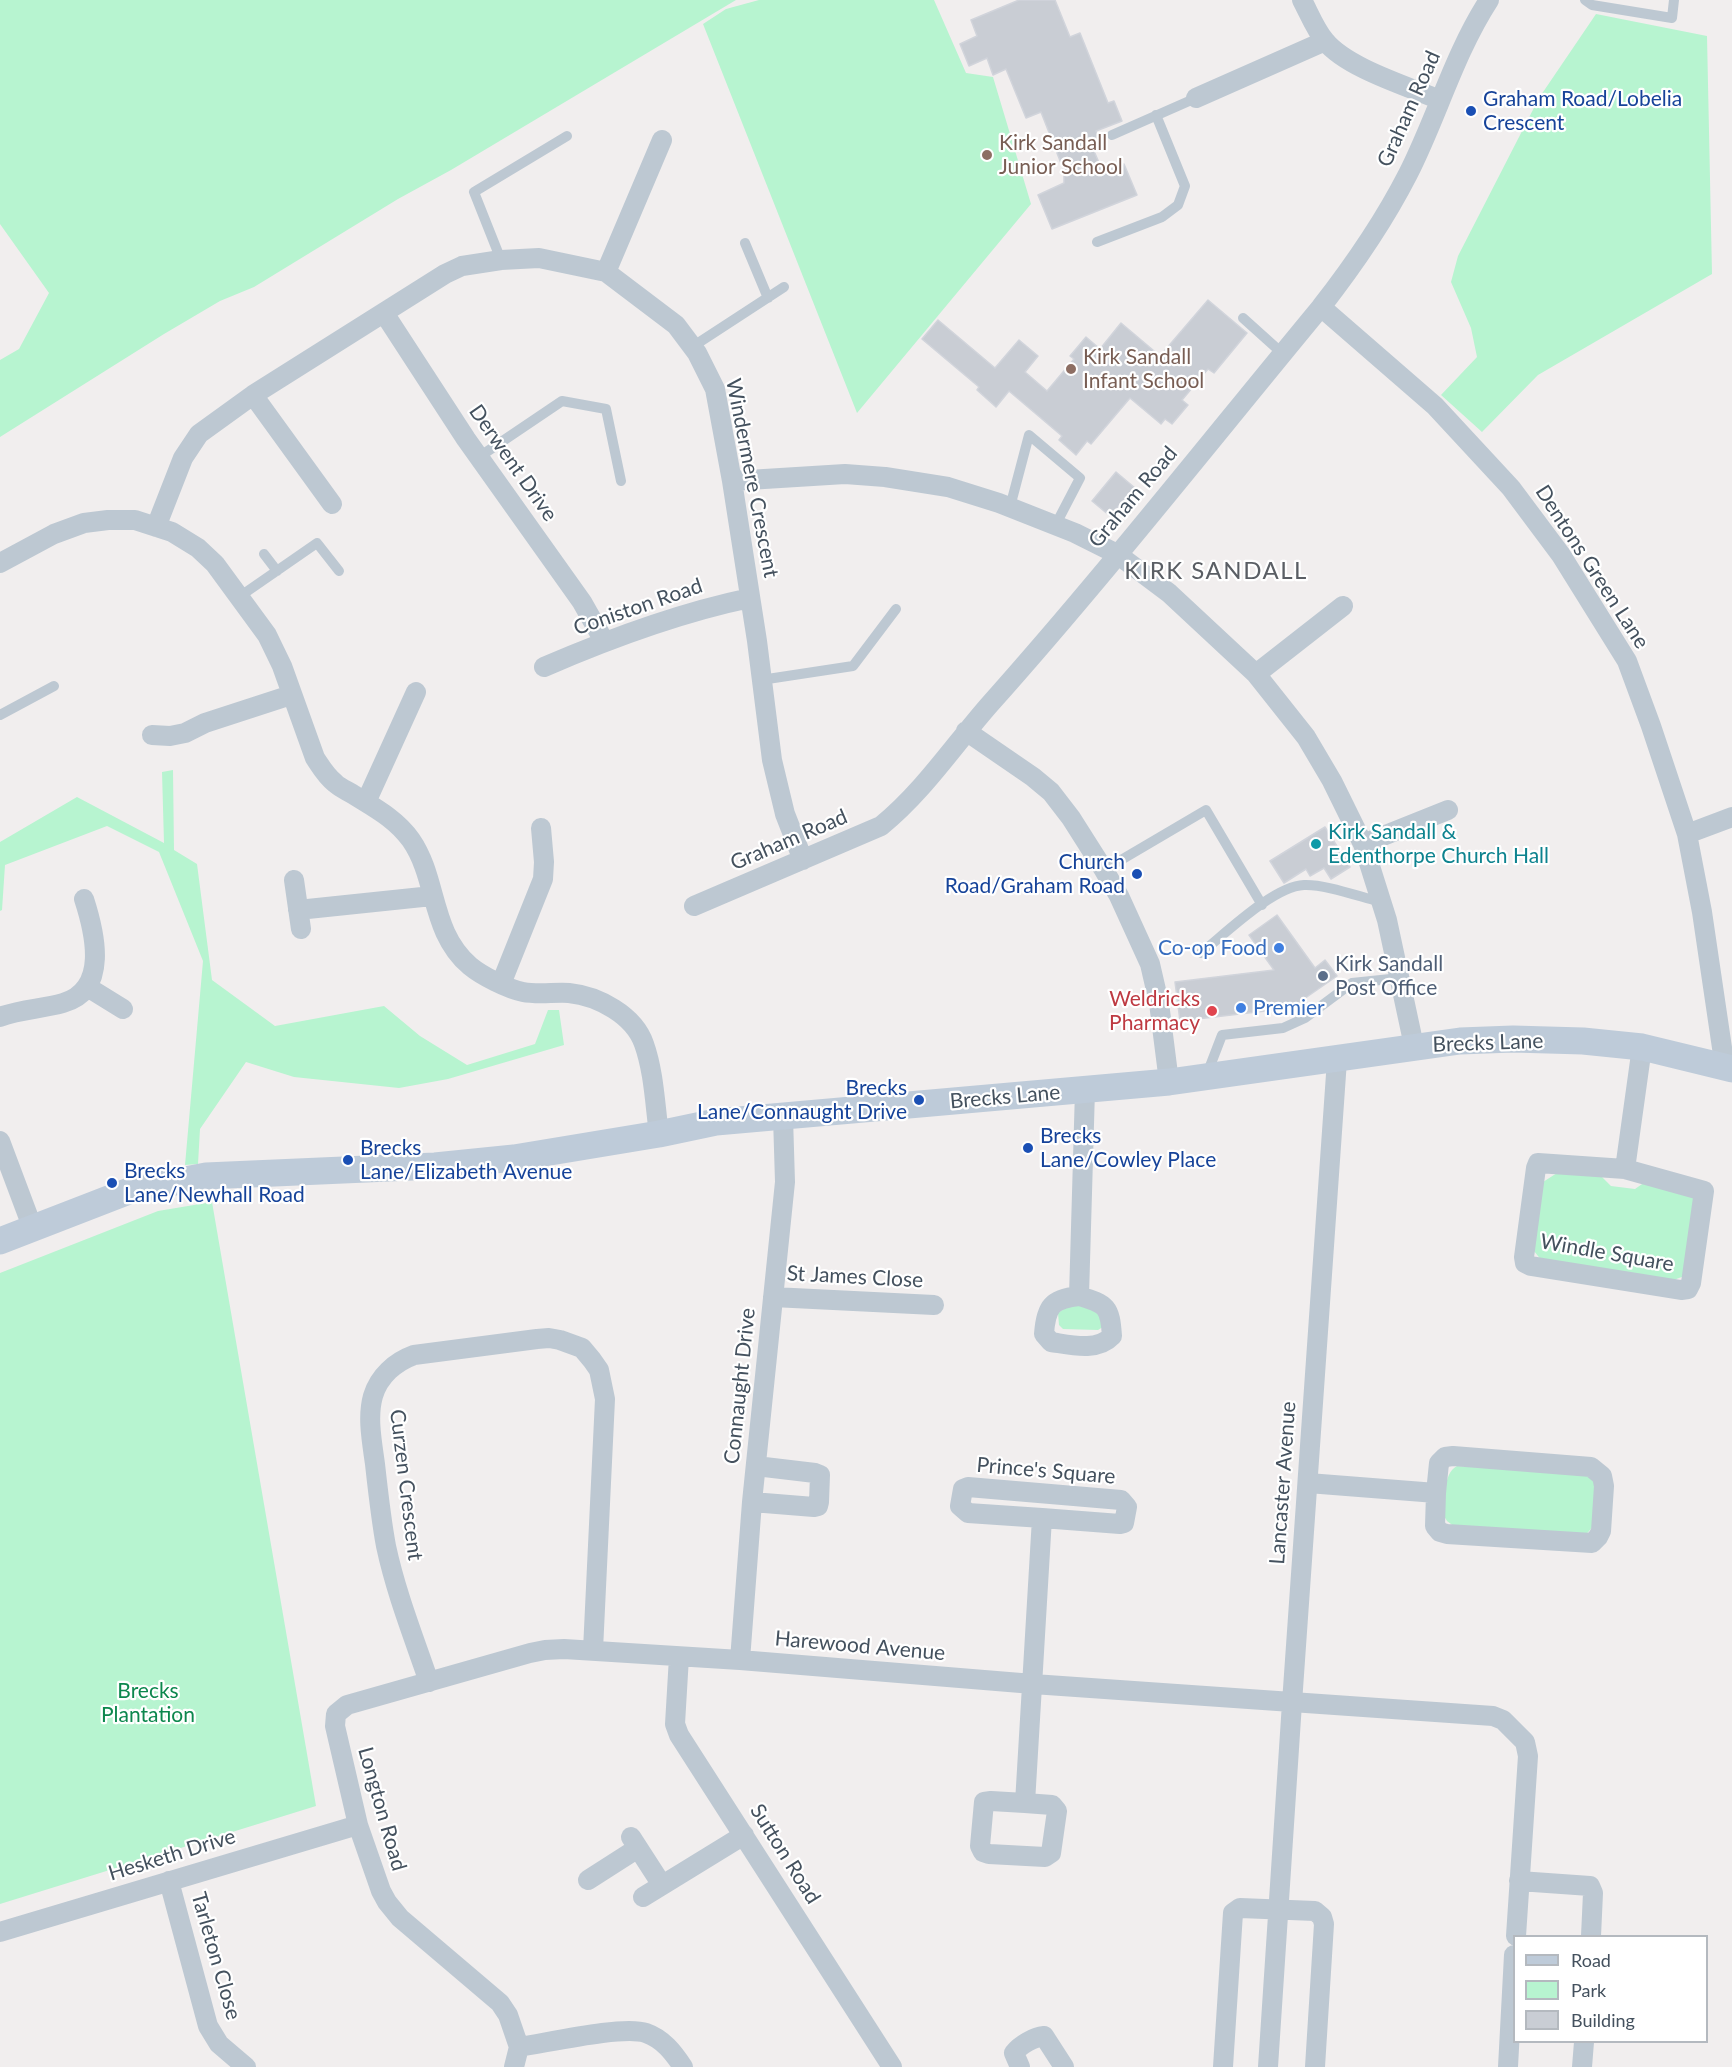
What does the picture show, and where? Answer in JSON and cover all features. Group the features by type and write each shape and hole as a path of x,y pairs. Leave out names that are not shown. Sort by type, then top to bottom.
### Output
{"street":[{"path":"1302,0 1324,41 1339,54 1367,70 1440,100"},
{"name":"Graham Road","path":"694,906 881,826 903,808 1117,554 1321,308 1348,272 1408,174 1466,40 1489,0"},
{"path":"1197,98 1324,41"},
{"path":"606,272 662,140"},
{"name":"Windermere Crescent","path":"156,527 179,468 199,434 253,395 445,274 462,266 501,260 538,258 606,272 676,325 692,346 715,389 750,598 772,760 785,814 803,860"},
{"name":"Dentons Green Lane","path":"1321,308 1435,406 1511,488 1561,555 1627,661 1687,834 1728,1068"},
{"name":"Derwent Drive","path":"384,313 479,457 582,602 604,641"},
{"path":"253,395 332,504"},
{"path":"732,481 844,474 885,477 948,487 1010,507 1117,554 1169,593 1256,675 1306,737 1332,781 1363,844 1381,902 1414,1046"},
{"path":"0,563 54,534 84,523 108,520 135,520 172,532 198,548 215,564 267,635 282,666 315,758 324,771 335,784 394,820 410,838 420,855 442,929 470,966 501,984 523,992 569,993 595,999 620,1012 633,1025 644,1043 659,1134"},
{"name":"Coniston Road","path":"544,667 604,641 681,614 750,598"},
{"path":"1256,675 1343,606"},
{"path":"366,802 416,692"},
{"path":"152,735 170,736 185,733 205,723 291,695"},
{"path":"966,731 1051,792 1071,818 1104,870 1119,896 1150,964 1159,1003 1169,1082"},
{"path":"1363,844 1448,810"},
{"path":"1687,834 1732,817"},
{"path":"501,984 543,879 541,828"},
{"path":"294,880 299,920 432,896"},
{"path":"0,1017 66,1003 88,988 96,966 94,938 84,899"},
{"path":"88,988 123,1009"},
{"name":"Brecks Lane","path":"0,1241 129,1191 206,1176 435,1166 514,1158 659,1134 716,1122 1169,1082 1460,1041 1512,1039 1583,1041 1642,1047 1728,1068"},
{"path":"1625,1169 1642,1047"},
{"name":"Lancaster Avenue","path":"1268,2067 1337,1060"},
{"path":"1080,1296 1085,1090"},
{"name":"Connaught Drive","path":"740,1660 752,1502 785,1182 783,1117"},
{"path":"0,1141 33,1229"},
{"name":"Windle Square","path":"1538,1163 1625,1169 1704,1191 1691,1283 1688,1289 1682,1290 1566,1272 1531,1266 1526,1263 1524,1257 1538,1163"},
{"name":"St James Close","path":"772,1297 934,1305"},
{"name":"Curzen Crescent","path":"429,1682 398,1590 386,1546 370,1409 374,1393 382,1378 401,1359 414,1355 549,1338 582,1348 599,1370 605,1399 593,1650"},
{"path":"1445,1456 1591,1467 1602,1476 1604,1486 1601,1531 1592,1543 1447,1534 1440,1532 1435,1526 1436,1493 1439,1463 1445,1456"},
{"path":"752,1502 814,1507 818,1506 819,1502 820,1475 756,1466"},
{"path":"1308,1483 1436,1493"},
{"name":"Prince's Square","path":"968,1487 1121,1500 1127,1507 1124,1523 1120,1524 1042,1518 968,1513 960,1506 961,1493 968,1487"},
{"path":"1025,1803 1042,1518"},
{"name":"Harewood Avenue","path":"429,1682 544,1650 593,1650 1032,1684 1493,1716 1503,1720 1525,1742 1528,1756 1516,1935"},
{"name":"Sutton Road","path":"679,1657 675,1724 679,1735 892,2067"},
{"name":"Longton Road","path":"429,1682 347,1705 336,1714 335,1726 358,1825 387,1902 400,1918 500,2003 508,2014 519,2047"},
{"name":"Hesketh Drive","path":"0,1932 358,1825"},
{"path":"643,1897 744,1835"},
{"path":"588,1880 634,1843 662,1885"},
{"name":"Tarleton Close","path":"169,1881 208,2026 219,2044 246,2067"},
{"path":"1519,1881 1590,1886 1593,1893 1591,1935"},
{"path":"1223,2067 1233,1913 1240,1908 1315,1911 1322,1917 1324,1924 1316,2067"},
{"path":"1508,2067 1513,2019"},
{"path":"514,2067 519,2047 623,2030 644,2032 661,2041 672,2051 683,2067"},
{"path":"1020,2067 1014,2054 1018,2048 1038,2036 1044,2036 1064,2067"},
{"path":"1582,2067 1584,2043"}],"lane":[{"path":"1586,0 1592,5 1672,18 1674,0"},
{"path":"1112,135 1197,98"},
{"path":"1097,242 1162,217 1178,205 1185,186 1156,116"},
{"path":"501,260 474,192 567,136"},
{"path":"745,243 768,298"},
{"path":"692,346 784,287"},
{"path":"1243,318 1283,354"},
{"path":"479,457 562,401 606,409 621,481"},
{"path":"1010,507 1029,435 1080,478 1055,526"},
{"path":"238,597 317,543 339,570"},
{"path":"264,554 277,571"},
{"path":"761,680 853,666 896,609"},
{"path":"0,715 54,686"},
{"path":"1104,870 1206,810 1262,904"},
{"path":"1201,953 1262,904 1287,888 1302,885 1320,887 1381,902"},
{"path":"1206,1077 1222,1035 1283,1028 1305,1018 1352,983 1400,978"}],"green space":[{"path":"0,0 736,0 451,170 398,199 254,287 220,301 164,334 0,437 0,360 19,349 49,293 0,224"},
{"name":"Kirk Sandall Junior School","path":"759,0 934,0 966,73 993,77 1031,204 857,413 703,24 726,9"},
{"path":"1596,14 1707,36 1712,274 1538,375 1482,432 1441,395 1477,357 1471,328 1451,282 1458,256 1539,98"},
{"path":"173,770 174,850 197,864 212,980 275,1026 384,1006 420,1036 467,1065 535,1044 548,1010 559,1010 564,1045 448,1079 399,1088 294,1077 246,1062 200,1129 198,1164 185,1165 203,961 159,852 107,826 5,865 2,910 0,911 0,842 77,797 164,843 162,772"},
{"path":"1557,1173 1600,1175 1611,1186 1635,1189 1645,1182 1693,1194 1696,1199 1687,1275 1671,1281 1542,1261 1534,1251 1543,1182"},
{"name":"Brecks Plantation","path":"212,1202 316,1806 0,1904 0,1273 158,1211"},
{"path":"1070,1305 1098,1308 1103,1327 1098,1330 1063,1329 1059,1325 1058,1313"},
{"path":"1457,1466 1586,1474 1594,1478 1595,1519 1588,1532 1581,1537 1455,1527 1444,1516 1447,1481 1452,1470"}],"building":[{"path":"1019,0 1055,0 1070,37 1080,33 1108,103 1114,101 1122,121 1096,131 1100,140 1094,151 1103,172 1124,164 1137,195 1052,229 1038,195 1064,183 1064,171 1041,112 1026,118 1006,69 993,75 987,58 969,66 960,44 977,36 971,20"},
{"path":"1208,300 1247,333 1214,373 1208,369 1182,400 1188,405 1172,424 1165,419 1161,424 1130,398 1091,444 1087,441 1076,455 1059,440 1062,436 1009,391 996,407 977,390 979,387 922,339 938,320 995,368 1019,340 1038,356 1025,372 1047,391 1074,359 1070,356 1086,337 1100,349 1121,323 1160,356"},
{"path":"1116,472 1135,488 1110,516 1092,501"},
{"name":"Kirk Sandall & Edenthorpe Church Hall","path":"1325,827 1350,867 1331,879 1324,868 1310,876 1306,869 1284,883 1270,861"},
{"path":"1277,915 1315,968 1325,960 1337,976 1291,1008 1180,1021 1175,982 1274,970 1249,935"}],"place":[{"name":"Graham Road/Lobelia Crescent","path":"1471,111"},
{"name":"Kirk Sandall Junior School","path":"987,155"},
{"name":"Kirk Sandall Infant School","path":"1071,369"},
{"name":"Kirk Sandall & Edenthorpe Church Hall","path":"1316,844"},
{"name":"Church Road/Graham Road","path":"1137,874"},
{"name":"Co-op Food","path":"1279,948"},
{"name":"Kirk Sandall Post Office","path":"1323,976"},
{"name":"Premier","path":"1241,1008"},
{"name":"Weldricks Pharmacy","path":"1212,1011"},
{"name":"Brecks Lane/Connaught Drive","path":"919,1100"},
{"name":"Brecks Lane/Cowley Place","path":"1028,1148"},
{"name":"Brecks Lane/Elizabeth Avenue","path":"348,1160"},
{"name":"Brecks Lane/Newhall Road","path":"112,1183"}],"district":[{"name":"KIRK SANDALL","path":"1216,571"}]}
